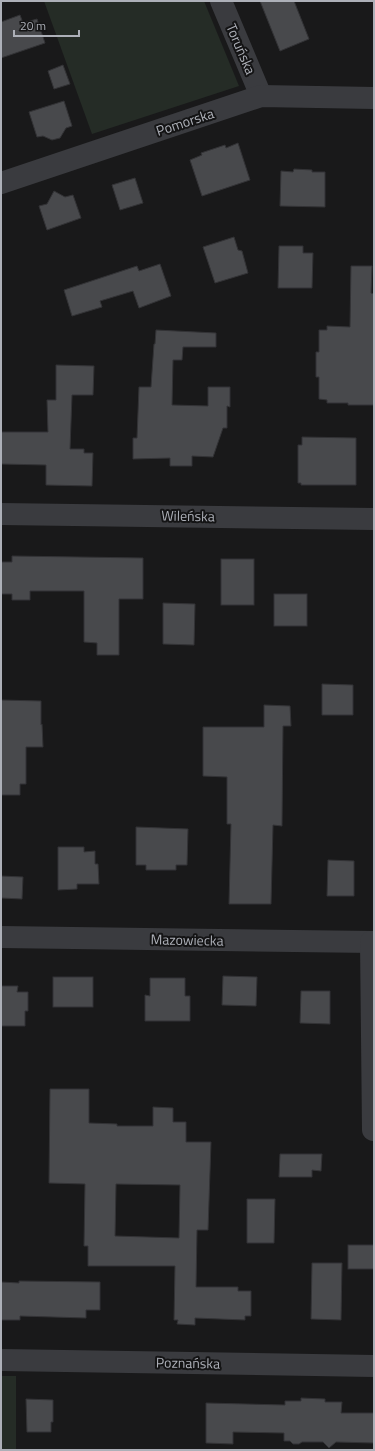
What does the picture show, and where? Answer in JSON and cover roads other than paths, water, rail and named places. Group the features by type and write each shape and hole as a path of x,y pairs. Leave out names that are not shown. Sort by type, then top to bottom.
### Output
{"street":[{"name":"Toruńska","path":"221,1 261,96"},
{"name":"Pomorska","path":"1,183 261,96 374,98"},
{"name":"Wileńska","path":"1,514 374,518"},
{"name":"Mazowiecka","path":"1,937 373,942"},
{"path":"373,942 373,1130"},
{"name":"Poznańska","path":"1,1360 374,1366"}]}
